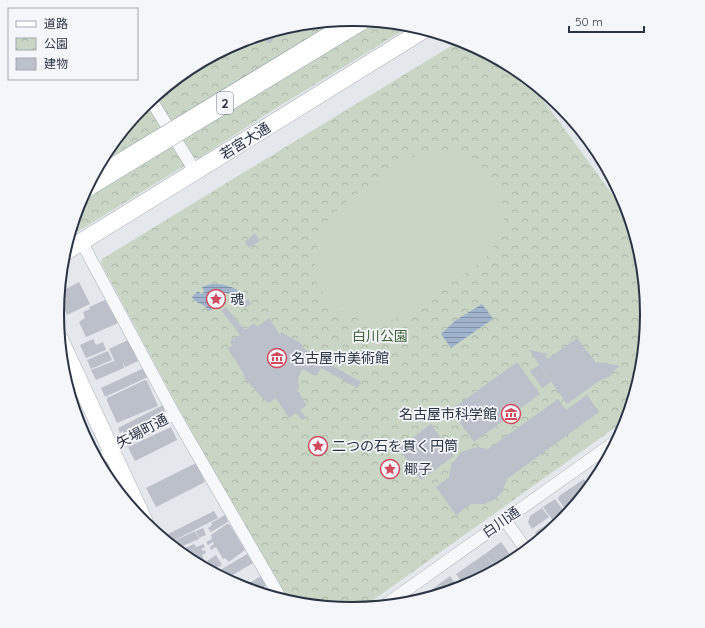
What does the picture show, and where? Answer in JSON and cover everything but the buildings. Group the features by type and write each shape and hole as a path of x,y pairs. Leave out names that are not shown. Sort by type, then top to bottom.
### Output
{"highway":[{"name":"2","path":"99,178 349,26"},
{"name":"2","path":"114,153 321,28"}],"street":[{"name":"若宮大通","path":"72,247 417,34"},
{"path":"154,105 196,171"},
{"path":"81,241 174,414 277,592"},
{"path":"68,360 107,453 132,499"},
{"name":"矢場町通","path":"107,453 174,414"},
{"name":"白川通","path":"393,599 608,447"},
{"path":"505,520 523,546"}],"green space":[{"path":"352,26 390,28 403,31 265,115 199,158 194,158 191,156 158,101 192,75 225,56 260,41 315,28"},
{"name":"白川公園","path":"454,44 480,56 513,75 540,95 618,203 631,239 640,295 640,333 631,389 619,425 372,601 352,602 315,600 284,593 194,437 101,263 102,259"},
{"path":"151,109 184,161 184,166 76,233 86,204 103,170 124,139"},
{"path":"448,150 474,159 491,176 502,198 504,219 499,235 490,254 479,264 405,315 386,322 362,320 343,312 328,301 317,284 315,266 318,242 326,222 343,204 405,161 424,152"}],"water":[{"path":"211,284 221,284 230,287 246,296 241,299 227,293 215,293 210,299 212,310 209,311 205,306 192,297 198,291 201,294 205,292 202,287"},
{"path":"482,304 493,319 451,348 441,334 456,320"}],"place":[{"name":"魂","path":"216,299"},
{"name":"名古屋市美術館","path":"277,358"},
{"name":"名古屋市科学館","path":"511,414"},
{"name":"二つの石を貫く円筒","path":"318,446"},
{"name":"椰子","path":"390,469"}]}
